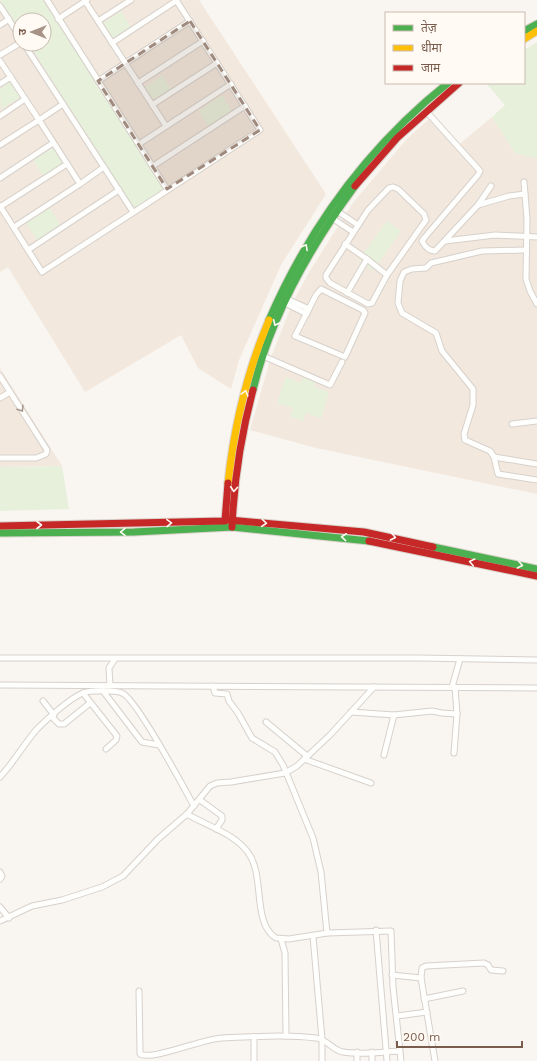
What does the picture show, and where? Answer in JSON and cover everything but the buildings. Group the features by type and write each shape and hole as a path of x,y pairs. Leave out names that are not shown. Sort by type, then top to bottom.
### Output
{"street":[{"path":"47,0 167,189"},
{"path":"98,22 131,0"},
{"path":"66,164 0,207 42,272 167,189 260,130 176,0 112,43"},
{"path":"58,18 86,1 98,22 166,126"},
{"path":"0,6 12,26"},
{"path":"0,25 8,20"},
{"path":"98,81 190,21"},
{"path":"525,30 537,24"},
{"path":"525,38 537,31"},
{"path":"138,83 203,41"},
{"path":"0,55 12,48"},
{"path":"29,52 133,212"},
{"path":"0,61 80,184"},
{"path":"152,105 217,63"},
{"path":"0,84 11,77"},
{"path":"139,144 230,84"},
{"path":"229,524 229,472 242,407 253,366 268,323 287,282 307,244 332,207 357,175 415,111 447,84"},
{"path":"229,524 238,454 245,418 272,331 305,262 337,211 389,146 426,111 458,84"},
{"path":"0,116 25,99"},
{"path":"0,146 63,104"},
{"path":"153,166 245,106"},
{"path":"426,111 480,171 437,221 422,242 424,246 436,252 478,205 491,186"},
{"path":"0,178 53,143"},
{"path":"14,227 104,167"},
{"path":"524,182 527,236 527,285 537,304"},
{"path":"391,187 398,188 424,214 426,218 425,223 387,275 370,304 330,283 326,278 345,244 358,225 368,210 391,187"},
{"path":"28,250 119,190"},
{"path":"478,205 509,196 525,194"},
{"path":"337,211 358,225"},
{"path":"332,218 353,232"},
{"path":"445,241 495,235 537,237"},
{"path":"345,244 387,275"},
{"path":"526,250 482,251 468,253 431,263 426,268 407,270 404,272 400,281 398,303 400,312 436,333 442,351 473,389 473,405 464,438 490,451 494,457 498,474 537,480"},
{"path":"347,293 367,259"},
{"path":"321,289 364,311 365,315 344,357 296,337 308,311 318,290 321,289"},
{"path":"286,301 308,311"},
{"path":"263,356 330,385 342,362"},
{"path":"0,376 47,450 46,454 36,458 0,458"},
{"path":"0,398 10,392"},
{"path":"512,424 537,422"},
{"path":"494,457 537,464"},
{"path":"0,526 229,524 364,532 537,569"},
{"path":"0,533 134,532 229,524 365,540 537,576"},
{"path":"0,658 460,658 537,660"},
{"path":"454,753 457,714 454,687 460,658"},
{"path":"110,686 109,668 115,659"},
{"path":"0,685 537,688"},
{"path":"213,686 215,693 227,694 230,704 238,713 252,738 275,752 285,773 313,838 321,872 327,934"},
{"path":"0,921 32,906 62,900 115,881 123,876 158,839 187,814 213,784 285,773 306,758 330,735 374,687"},
{"path":"103,691 142,742 159,745"},
{"path":"0,777 37,729 83,693 103,691 120,692 125,694 149,726 194,806"},
{"path":"83,693 117,736 116,740 106,749"},
{"path":"42,701 59,724 64,724 90,703"},
{"path":"351,712 394,715 432,711 457,714"},
{"path":"384,755 394,715"},
{"path":"266,722 306,758 371,783"},
{"path":"200,800 222,816 222,820 216,829"},
{"path":"187,814 240,843 253,860 256,868 265,926 272,935 281,939 376,930 388,930 392,934 392,975 401,1061"},
{"path":"0,872 2,876 0,879"},
{"path":"0,907 9,918"},
{"path":"376,930 387,1061"},
{"path":"313,936 322,1039 322,1061"},
{"path":"281,939 285,952 286,1036"},
{"path":"435,1061 421,978 422,968 426,966 484,963 494,971 504,971"},
{"path":"392,975 421,978"},
{"path":"139,991 140,1051 142,1056 159,1054 215,1038 286,1036 322,1039 340,1051 400,1051"},
{"path":"424,999 463,991"},
{"path":"397,1016 427,1012"},
{"path":"254,1037 254,1061"},
{"path":"357,1052 357,1061"},
{"path":"372,1052 372,1061"}],"highlighted area":[{"path":"190,21 260,130 167,189 98,81"}],"shaded area":[{"path":"0,0 199,0 326,194 281,265 239,360 231,389 198,368 181,335 85,392 8,267 0,272"},
{"path":"431,117 455,148 492,117 516,153 537,158 537,494 316,448 250,430 271,357 293,302 308,274 352,204 406,140"},
{"path":"0,368 62,466 0,467"}],"green space":[{"path":"0,0 43,0 51,12 12,12 12,19"},
{"path":"121,11 131,27 112,39 102,24"},
{"path":"52,14 164,189 134,209 34,52 52,52"},
{"path":"537,42 537,158 516,154 492,117 505,105 487,84 525,84 525,49"},
{"path":"162,76 172,91 153,103 144,88"},
{"path":"11,81 21,97 1,109 0,89"},
{"path":"222,95 232,112 209,127 199,111"},
{"path":"54,147 64,162 43,176 33,160"},
{"path":"50,208 60,225 37,240 26,223"},
{"path":"387,221 401,231 373,271 359,260"},
{"path":"305,372 318,376 314,387 329,392 321,418 306,413 303,421 290,417 293,408 277,403 286,377 301,383"},
{"path":"62,466 69,509 0,511 0,467"}],"traffic: fast":[{"path":"525,30 537,24"},
{"path":"269,320 303,253 322,221 344,191 367,161 392,134 419,107 447,84"},
{"path":"253,390 270,335 281,309 323,233 355,186"},
{"path":"0,533 134,532 232,527 369,541"},
{"path":"433,547 537,569"}],"traffic: slow":[{"path":"525,38 537,31"},
{"path":"228,483 242,400 254,360 269,320"}],"traffic: jam":[{"path":"355,186 397,138 458,84"},
{"path":"232,527 234,492 239,458 253,390"},
{"path":"0,526 225,521 228,483"},
{"path":"229,520 364,532 433,547"},
{"path":"369,541 537,576"}]}
